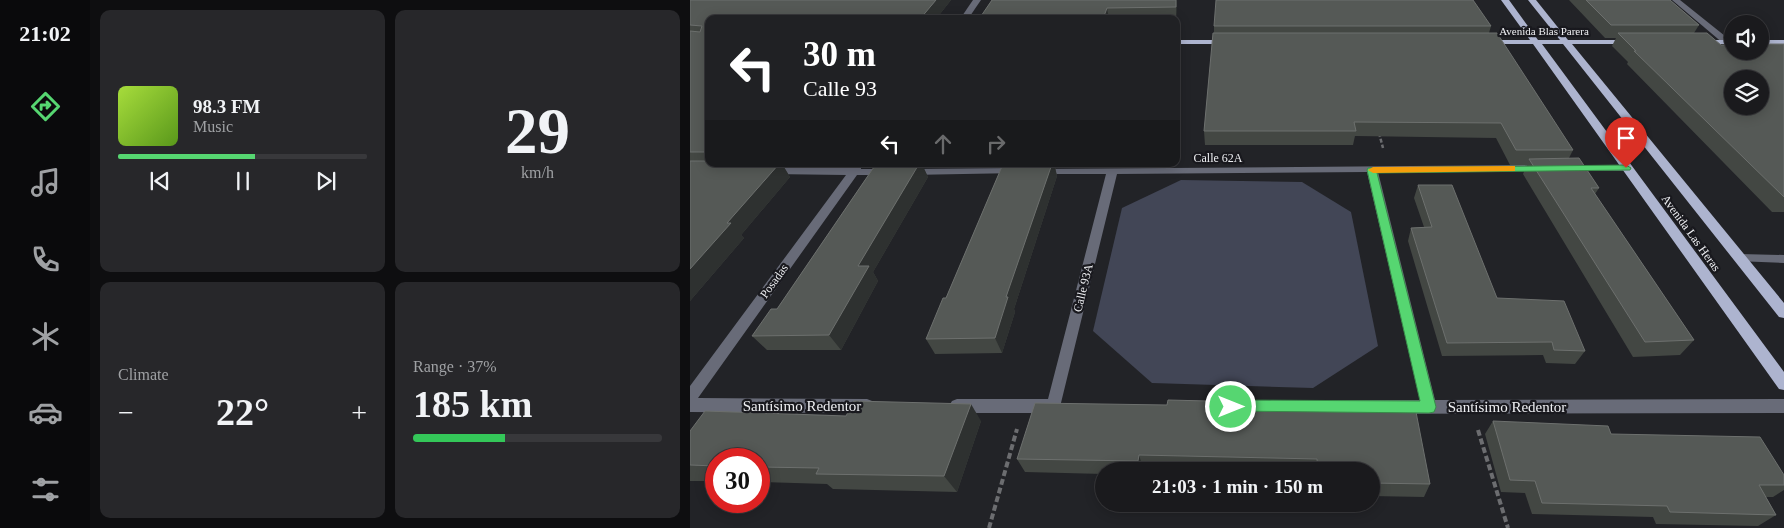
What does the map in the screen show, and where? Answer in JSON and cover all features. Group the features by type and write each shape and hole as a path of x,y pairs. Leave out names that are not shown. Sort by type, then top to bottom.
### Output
{"main road":[{"name":"Avenida Las Heras","path":"1505,0 1784,384"},
{"name":"Avenida Las Heras","path":"1532,0 1784,313"},
{"path":"1180,42 1235,42"},
{"name":"Avenida Blas Parera","path":"1477,42 1641,42"},
{"path":"1689,42 1724,42"},
{"path":"1769,42 1784,42"}],"street":[{"path":"967,15 977,0"},
{"path":"1676,0 1724,37"},
{"name":"Calle 62A","path":"757,171 856,168 1112,171 1626,168"},
{"name":"Posadas","path":"690,398 856,168"},
{"path":"1372,170 1429,407"},
{"name":"Calle 93A","path":"1054,406 1112,171"},
{"path":"1740,258 1784,258"},
{"name":"Santísimo Redentor","path":"690,406 886,406"},
{"path":"945,406 1074,406"},
{"name":"Santísimo Redentor","path":"1261,407 1784,406"}],"path":[{"path":"1379,133 1389,169"},
{"path":"989,528 1024,406"},
{"path":"1472,407 1508,528"}],"shaded area":[{"path":"1181,180 1302,182 1351,212 1378,346 1313,388 1152,383 1093,331 1122,208"}],"building":[{"path":"690,0 936,0 923,15 705,15 705,152 690,152 690,31 700,32 702,26 690,25"},
{"path":"992,0 1176,0 1176,7 1107,8 1104,15 982,15"},
{"path":"1216,0 1473,0 1491,26 1214,26"},
{"path":"1586,0 1670,0 1699,25 1611,25"},
{"path":"1213,33 1497,33 1573,150 1516,150 1501,123 1354,122 1356,131 1204,131"},
{"path":"1618,33 1707,33 1721,45 1724,45 1724,60 1769,60 1769,44 1784,44 1784,197 1634,51 1636,51"},
{"path":"1579,158 1599,188 1591,188 1694,340 1645,342 1529,159"},
{"path":"690,161 705,161 705,167 776,167 727,223 731,223 690,269"},
{"path":"874,167 917,167 858,266 869,266 829,335 752,336 771,309 777,309"},
{"path":"1002,167 1051,167 1006,297 1008,297 995,338 926,339 943,298 946,298"},
{"path":"1418,185 1452,185 1497,298 1564,301 1585,351 1554,350 1552,342 1447,343 1411,228 1432,227"},
{"path":"1168,400 1288,403 1288,409 1416,412 1430,484 1380,483 1380,462 1317,462 1317,459 1139,455 1138,461 1017,459 1035,403 1167,405"},
{"path":"854,401 971,404 944,476 816,474 819,468 770,467 770,448 705,448 705,466 690,465 690,431 705,411 846,416"},
{"path":"1493,421 1608,426 1611,434 1760,437 1784,475 1784,485 1759,485 1776,515 1670,512 1667,506 1542,503 1535,481 1510,480"}],"slow traffic":[{"path":"1373,170 1512,168"}],"route":[{"path":"1231,407 1429,407 1372,170 1626,168"}]}
